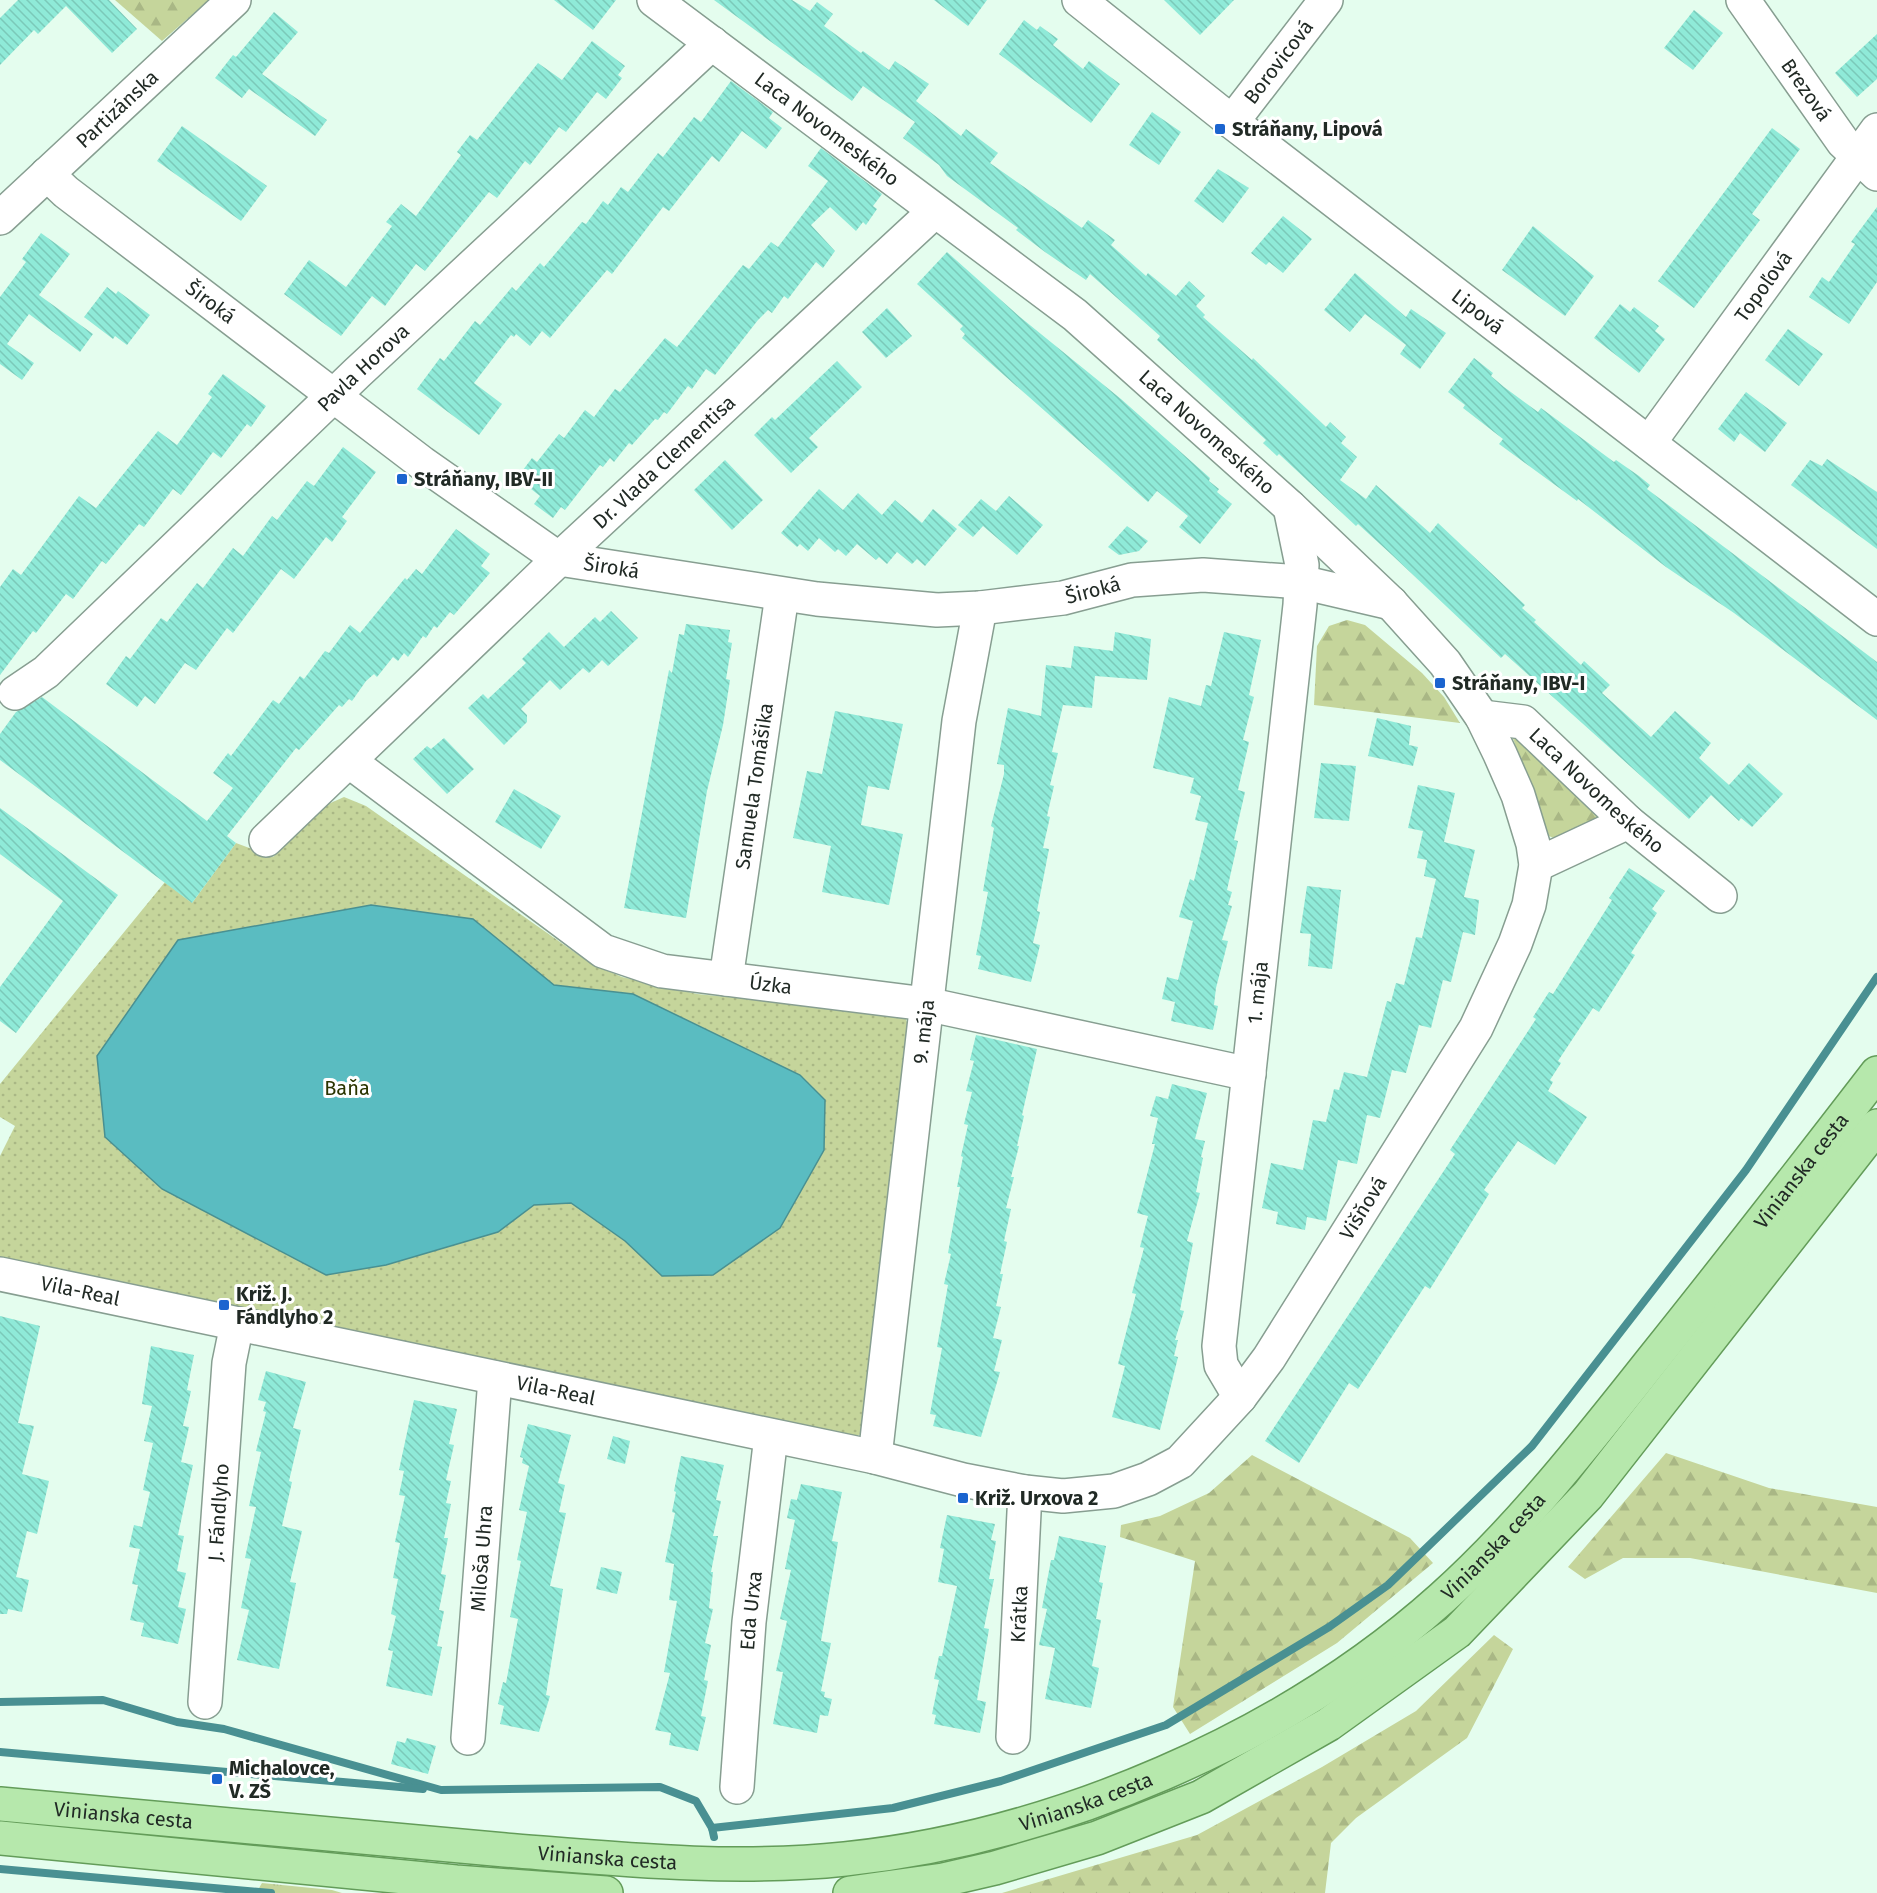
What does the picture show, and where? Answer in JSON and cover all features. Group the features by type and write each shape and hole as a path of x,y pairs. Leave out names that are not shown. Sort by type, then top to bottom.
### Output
{"main road":[{"name":"Vinianska cesta","path":"0,1804 650,1862 749,1865 848,1859 939,1844 1027,1823 1105,1797 1184,1764 1311,1696 1438,1601 1503,1540 1567,1467 1877,1073"},
{"name":"Vinianska cesta","path":"850,1893 943,1880 994,1868 1097,1838 1202,1797 1329,1724 1457,1632 1588,1495 1877,1126"},
{"name":"Vinianska cesta","path":"0,1838 456,1882 606,1893"}],"street":[{"name":"Partizánska","path":"0,218 234,0"},
{"name":"Laca Novomeského","path":"654,0 1075,315 1290,507 1391,603 1444,663 1482,717 1523,722 1628,822 1720,896"},
{"name":"Lipová","path":"1079,0 1232,122 1877,619"},
{"name":"Borovicová","path":"1232,122 1326,0"},
{"name":"Brezová","path":"1743,0 1795,77 1843,141 1870,153"},
{"name":"Pavla Horova","path":"15,693 46,672 334,396 712,43"},
{"name":"Topoľová","path":"1649,443 1870,153"},
{"name":"Široká","path":"47,174 66,192 334,396 461,491 559,559 782,595 885,607 980,609 1063,598 1132,579 1203,575 1301,582 1391,603"},
{"name":"Dr. Vlada Clementisa","path":"266,840 559,559 935,211"},
{"name":"1. mája","path":"1240,1397 1221,1365 1219,1346 1301,582 1302,565 1290,507"},
{"name":"Samuela Tomášika","path":"726,979 782,595"},
{"name":"9. mája","path":"875,1458 959,721 980,609"},
{"name":"Višňová","path":"1114,1491 1148,1479 1180,1462 1240,1397 1269,1358 1476,1028 1515,944 1529,905 1536,865 1533,844 1518,795 1482,717"},
{"name":"Úzka","path":"349,761 603,951 663,971 926,1004 1249,1074"},
{"path":"1536,865 1628,822"},
{"name":"Vila-Real","path":"0,1274 875,1458 1025,1492 1063,1496 1114,1491"},
{"name":"J. Fándlyho","path":"206,1702 229,1363 237,1324"},
{"name":"Miloša Uhra","path":"468,1738 495,1378"},
{"name":"Eda Urxa","path":"737,1787 749,1622 771,1436"},
{"name":"Krátka","path":"1013,1737 1025,1492"}],"green space":[{"path":"115,0 209,0 162,41"},
{"path":"1347,620 1365,625 1422,673 1444,697 1460,723 1314,705 1317,646 1329,626"},
{"path":"1517,735 1603,819 1558,840 1549,836 1512,736"},
{"name":"Baňa","path":"344,797 366,806 590,963 622,977 697,994 904,1015 910,1029 867,1424 861,1434 849,1439 0,1262 0,1156 15,1126 0,1117 0,1084 165,882 192,903 236,843 273,857 324,806"},
{"path":"1666,1453 1769,1488 1877,1507 1877,1593 1690,1558 1623,1558 1585,1579 1568,1567"},
{"path":"1252,1455 1410,1538 1433,1563 1337,1643 1190,1734 1173,1707 1195,1561 1120,1537 1121,1525 1160,1516 1209,1493"},
{"path":"1494,1635 1513,1649 1467,1738 1356,1818 1331,1843 1325,1893 1002,1893 1197,1835 1322,1767 1416,1711"},
{"path":"262,1883 332,1890 342,1893 256,1893"}],"water":[{"name":"Baňa","path":"371,905 473,919 554,985 633,994 800,1075 825,1100 824,1150 780,1228 713,1275 662,1276 625,1241 571,1203 534,1205 498,1232 386,1265 326,1275 162,1189 105,1137 97,1056 178,940"}],"building":[{"path":"18,0 109,0 137,29 112,53 66,6 38,34 34,30 0,65 0,18"},
{"path":"554,0 616,0 593,30"},
{"path":"714,0 792,0 810,11 817,2 833,14 824,26 889,70 895,61 929,84 916,101 961,136 966,129 998,153 990,163 1082,228 1088,220 1115,240 1111,245 1146,276 1148,273 1176,296 1189,281 1205,296 1196,306 1205,315 1203,317 1252,360 1253,358 1326,427 1330,422 1346,437 1341,443 1357,457 1340,480 1366,499 1376,485 1430,533 1438,523 1525,605 1522,608 1536,620 1534,622 1581,665 1584,661 1610,685 1602,693 1651,737 1675,711 1711,743 1699,758 1729,785 1749,763 1783,794 1752,827 1741,818 1739,821 1711,795 1689,819 1505,654 1501,658 1358,524 1356,526 1279,454 1277,456 1263,443 1266,440 1157,340 1160,336 1090,274 1086,280 1045,252 1016,230 1018,228 947,176 939,165 903,138 915,122 863,86 852,101"},
{"path":"934,0 987,0 968,26"},
{"path":"1164,0 1234,0 1200,35"},
{"path":"1694,10 1723,33 1693,70 1664,48"},
{"path":"274,12 298,32 262,74 327,120 315,136 249,89 242,98 215,78 233,55 236,57"},
{"path":"1024,20 1037,30 1040,26 1058,39 1053,45 1083,69 1089,61 1120,84 1091,123 999,54"},
{"path":"1877,34 1877,79 1857,97 1835,73"},
{"path":"592,41 625,66 618,75 622,78 606,99 597,92 566,132 559,127 530,165 525,161 497,198 489,192 425,271 416,264 385,306 372,296 341,336 284,294 309,260 346,287 392,226 386,222 401,204 416,216 461,155 457,152 470,135 477,140 538,63 562,80"},
{"path":"731,81 773,112 769,118 782,128 766,149 742,131 719,162 712,156 669,211 663,207 612,274 607,270 550,338 542,331 530,346 516,334 514,337 511,335 474,383 502,404 479,435 417,389 440,358 444,361 475,321 480,325 512,287 516,291 540,263 544,267 582,222 586,224 603,201 608,205 621,187 628,192 658,153 663,157 694,117 701,122"},
{"path":"1152,112 1181,132 1159,165 1129,145"},
{"path":"182,126 267,186 241,221 157,161"},
{"path":"1772,128 1800,149 1752,214 1760,220 1694,308 1658,281"},
{"path":"821,148 882,194 873,206 877,209 866,225 863,222 856,231 830,207 811,225 835,251 823,268 816,262 788,299 784,296 772,313 768,310 758,320 715,375 706,369 692,389 688,386 667,414 664,412 658,420 655,419 632,445 629,443 614,462 610,458 603,467 600,465 565,510 561,507 553,518 534,504 540,496 517,478 532,458 537,462 559,434 564,438 585,410 594,417 615,389 620,392 665,338 677,347 743,265 749,269 771,242 778,247 828,181 808,166"},
{"path":"1218,169 1249,188 1223,223 1194,201"},
{"path":"1877,207 1877,282 1849,324 1809,297 1822,277 1829,282 1855,244 1851,242"},
{"path":"1283,216 1312,239 1283,273 1269,262 1266,265 1251,253"},
{"path":"1533,226 1594,276 1565,316 1502,270"},
{"path":"41,233 70,254 39,295 93,334 80,352 29,314 7,344 34,363 22,380 0,364 0,297 26,262 22,259"},
{"path":"947,252 1020,317 1121,399 1210,478 1209,481 1219,489 1217,492 1232,504 1200,544 1179,527 1188,516 1157,491 1148,502 962,338 965,334 960,329 963,326 917,284"},
{"path":"1355,273 1406,317 1411,309 1446,333 1420,369 1400,354 1406,345 1365,314 1350,332 1324,310"},
{"path":"107,287 116,294 118,291 150,315 127,345 115,336 113,339 84,317"},
{"path":"1620,304 1630,312 1634,307 1659,326 1655,331 1665,339 1639,373 1594,338"},
{"path":"887,308 912,336 886,358 862,332"},
{"path":"1788,329 1823,354 1799,386 1765,360"},
{"path":"1474,358 1493,373 1491,376 1504,387 1538,412 1541,408 1614,462 1616,460 1639,476 1650,485 1647,489 1877,662 1877,720 1734,613 1666,567 1578,499 1577,501 1499,444 1503,439 1463,408 1465,405 1448,392"},
{"path":"837,361 862,387 809,438 818,447 791,473 754,435 772,417 775,420"},
{"path":"223,374 266,406 251,427 247,424 221,458 213,452 181,495 173,489 144,527 139,524 106,564 102,561 73,599 66,594 36,633 33,631 0,675 0,587 13,569 21,575 79,496 96,508 158,431 177,445 212,397 208,394"},
{"path":"1746,392 1787,423 1765,452 1740,433 1734,442 1718,429"},
{"path":"343,447 376,472 342,517 347,521 332,542 326,537 294,579 281,569 233,633 227,628 196,670 185,663 155,704 145,696 137,707 106,684 126,656 130,659 161,618 167,622 197,583 203,588 233,548 243,556 272,516 277,520 307,481 314,486"},
{"path":"1827,459 1877,492 1877,549 1791,485 1810,460 1822,466"},
{"path":"725,460 763,500 732,530 694,490"},
{"path":"819,489 843,510 858,493 882,515 895,500 922,523 933,509 957,529 925,566 917,559 912,564 897,552 887,564 879,557 876,560 857,544 846,556 838,549 835,552 819,538 808,551 800,544 797,547 781,533"},
{"path":"1009,496 1043,525 1017,555 983,526 973,537 958,525 981,499 996,511"},
{"path":"1127,526 1148,541 1139,551 1119,555 1108,547"},
{"path":"456,529 490,554 481,566 490,573 454,615 450,612 437,628 434,626 426,638 423,636 408,657 404,653 398,661 393,657 377,677 374,674 366,681 352,701 349,699 342,707 339,705 299,750 296,748 227,836 236,843 192,903 0,760 0,734 16,712 42,697 207,821 233,788 213,773 228,753 231,756 273,700 279,704 300,676 304,679 325,651 329,653 350,625 360,633 405,578 407,580 416,569 422,574"},
{"path":"611,611 638,638 608,666 602,660 589,673 583,668 560,690 550,680 521,709 527,715 527,722 504,745 468,708 483,694 488,699 526,663 522,659 549,632 564,647 595,617 600,622"},
{"path":"686,624 730,630 728,642 732,643 726,679 730,680 723,725 707,791 686,918 624,908 669,670 672,673 679,634 684,635"},
{"path":"1115,632 1151,639 1147,680 1095,676 1092,708 1063,705 1052,752 1058,753 1050,785 1054,786 1043,848 1049,849 1033,943 1040,945 1031,982 978,969 981,956 976,955 988,892 983,891 994,828 991,826 1004,774 1004,765 997,764 1008,708 1041,716 1046,665 1071,668 1074,646 1113,651"},
{"path":"1224,632 1261,640 1249,695 1254,697 1243,740 1249,742 1238,790 1245,792 1234,840 1238,841 1227,890 1232,892 1228,905 1232,906 1222,940 1228,941 1216,988 1214,1005 1218,1006 1213,1030 1171,1021 1175,1002 1162,999 1167,977 1178,980 1193,921 1179,917 1190,879 1194,881 1208,823 1195,820 1201,796 1190,793 1194,778 1153,768 1169,697 1201,706 1206,685 1211,686"},
{"path":"835,711 903,724 889,790 868,786 861,825 903,834 889,905 822,892 831,846 793,838 807,771 822,774"},
{"path":"1377,718 1411,726 1409,745 1418,747 1413,766 1368,756"},
{"path":"444,738 474,769 447,794 413,759 427,746 431,749"},
{"path":"1321,763 1356,766 1349,821 1314,818"},
{"path":"1418,785 1455,793 1444,842 1475,850 1464,897 1479,900 1475,935 1463,932 1451,982 1443,980 1431,1028 1419,1025 1406,1073 1392,1070 1380,1118 1367,1115 1357,1164 1338,1160 1326,1221 1307,1217 1305,1230 1276,1224 1278,1212 1262,1208 1271,1163 1303,1170 1313,1120 1326,1122 1334,1089 1339,1090 1344,1072 1367,1077 1387,1001 1391,1002 1396,983 1404,985 1416,937 1422,938 1436,879 1424,876 1427,860 1417,858 1423,831 1408,828"},
{"path":"514,789 561,816 541,849 495,822"},
{"path":"0,808 118,895 16,1033 0,1021 0,987 63,901 0,854"},
{"path":"1629,868 1665,891 1652,909 1657,913 1631,953 1635,955 1599,1012 1593,1008 1558,1061 1561,1063 1550,1080 1553,1082 1548,1091 1587,1117 1555,1165 1518,1141 1484,1190 1489,1194 1430,1289 1425,1286 1358,1389 1349,1383 1299,1463 1265,1441 1455,1154 1450,1150 1536,1019 1533,1017 1549,992 1553,994 1612,900 1609,898"},
{"path":"1307,886 1341,890 1332,969 1308,966 1311,934 1300,933"},
{"path":"976,1035 1037,1049 1022,1115 1024,1116 1017,1146 1019,1146 1011,1177 1014,1177 1006,1208 1011,1209 1004,1241 1007,1242 1000,1274 1003,1274 996,1306 1001,1307 993,1338 1002,1340 994,1371 1000,1372 981,1437 933,1426 936,1415 930,1414 942,1348 937,1347 948,1285 944,1284 951,1254 948,1253 960,1187 957,1187 963,1157 961,1156 968,1125 964,1124 972,1092 966,1091 974,1061 970,1060"},
{"path":"1172,1084 1207,1093 1195,1139 1205,1141 1196,1192 1200,1193 1187,1241 1193,1243 1180,1310 1184,1311 1175,1340 1178,1340 1174,1356 1178,1357 1160,1430 1112,1417 1125,1366 1118,1364 1136,1294 1132,1293 1144,1248 1140,1247 1148,1216 1137,1213 1155,1144 1152,1144 1158,1118 1150,1116 1156,1096 1168,1099"},
{"path":"0,1316 40,1326 18,1423 34,1426 22,1474 49,1481 37,1534 27,1531 16,1577 29,1580 22,1612 8,1609 7,1614 0,1614"},
{"path":"151,1346 194,1355 187,1390 191,1391 183,1426 189,1427 181,1462 193,1465 178,1535 184,1536 177,1571 186,1573 178,1607 186,1609 178,1644 141,1636 144,1623 130,1620 138,1585 132,1584 140,1549 129,1547 134,1525 142,1527 150,1492 143,1490 153,1443 144,1441 152,1406 142,1404"},
{"path":"266,1371 306,1382 293,1428 301,1430 289,1481 292,1482 282,1526 302,1531 290,1582 296,1583 279,1669 237,1660 249,1610 241,1608 251,1559 245,1558 256,1507 249,1506 261,1452 256,1451 266,1412 263,1411 266,1402 258,1400"},
{"path":"414,1400 457,1409 449,1444 454,1445 446,1480 451,1481 446,1503 451,1504 444,1538 448,1538 441,1574 446,1575 439,1610 444,1611 437,1646 442,1647 432,1696 386,1686 393,1651 388,1650 396,1616 391,1614 398,1579 393,1578 400,1543 395,1542 405,1496 399,1495 404,1471 399,1470"},
{"path":"528,1424 571,1435 558,1483 565,1485 559,1512 566,1513 550,1586 563,1589 546,1695 550,1696 539,1732 500,1724 504,1706 498,1704 503,1682 506,1683 518,1619 510,1617 521,1561 517,1560 527,1512 519,1510 529,1466 522,1463 523,1458 520,1457"},
{"path":"613,1436 630,1441 625,1464 607,1459"},
{"path":"681,1456 724,1465 716,1500 721,1501 713,1536 718,1536 711,1572 713,1572 709,1608 713,1609 705,1643 711,1645 704,1680 708,1681 701,1716 706,1717 698,1751 669,1745 671,1733 655,1730 670,1673 664,1672 677,1601 669,1600 674,1564 665,1562 675,1513 672,1512 676,1492 674,1491"},
{"path":"801,1484 842,1492 832,1541 838,1542 821,1641 831,1643 821,1691 825,1692 824,1697 832,1699 828,1716 820,1715 817,1733 773,1724 783,1672 776,1671 787,1621 780,1619 791,1570 785,1569 795,1520 787,1518 791,1499 797,1500"},
{"path":"947,1515 995,1524 991,1540 996,1541 989,1579 994,1579 984,1628 989,1629 977,1700 986,1702 980,1733 934,1724 936,1715 932,1714 939,1680 934,1679 939,1656 942,1656 957,1586 938,1582 944,1549 940,1548"},
{"path":"1059,1536 1106,1546 1099,1582 1103,1583 1096,1619 1101,1620 1092,1666 1099,1668 1091,1708 1045,1699 1055,1648 1039,1645 1047,1609 1042,1608 1051,1560 1054,1560"},
{"path":"601,1567 622,1572 617,1594 596,1589"},
{"path":"407,1738 436,1746 428,1774 391,1764 397,1741 405,1743"}],"waterway":[{"path":"712,1828 893,1808 1001,1781 1166,1725 1329,1627 1388,1585 1532,1446 1746,1170 1877,977"},
{"path":"0,1702 103,1700 177,1722 224,1729 441,1790 660,1787 696,1801 712,1828 714,1837"},
{"path":"0,1752 423,1789"},
{"path":"0,1869 271,1893"}],"place":[{"name":"Stráňany, Lipová","path":"1220,129"},
{"name":"Stráňany, IBV-II","path":"402,479"},
{"name":"Stráňany, IBV-I","path":"1440,683"},
{"name":"Križ. J. Fándlyho 2","path":"224,1305"},
{"name":"Križ. Urxova 2","path":"963,1498"},
{"name":"Michalovce, V. ZŠ","path":"217,1779"}]}
